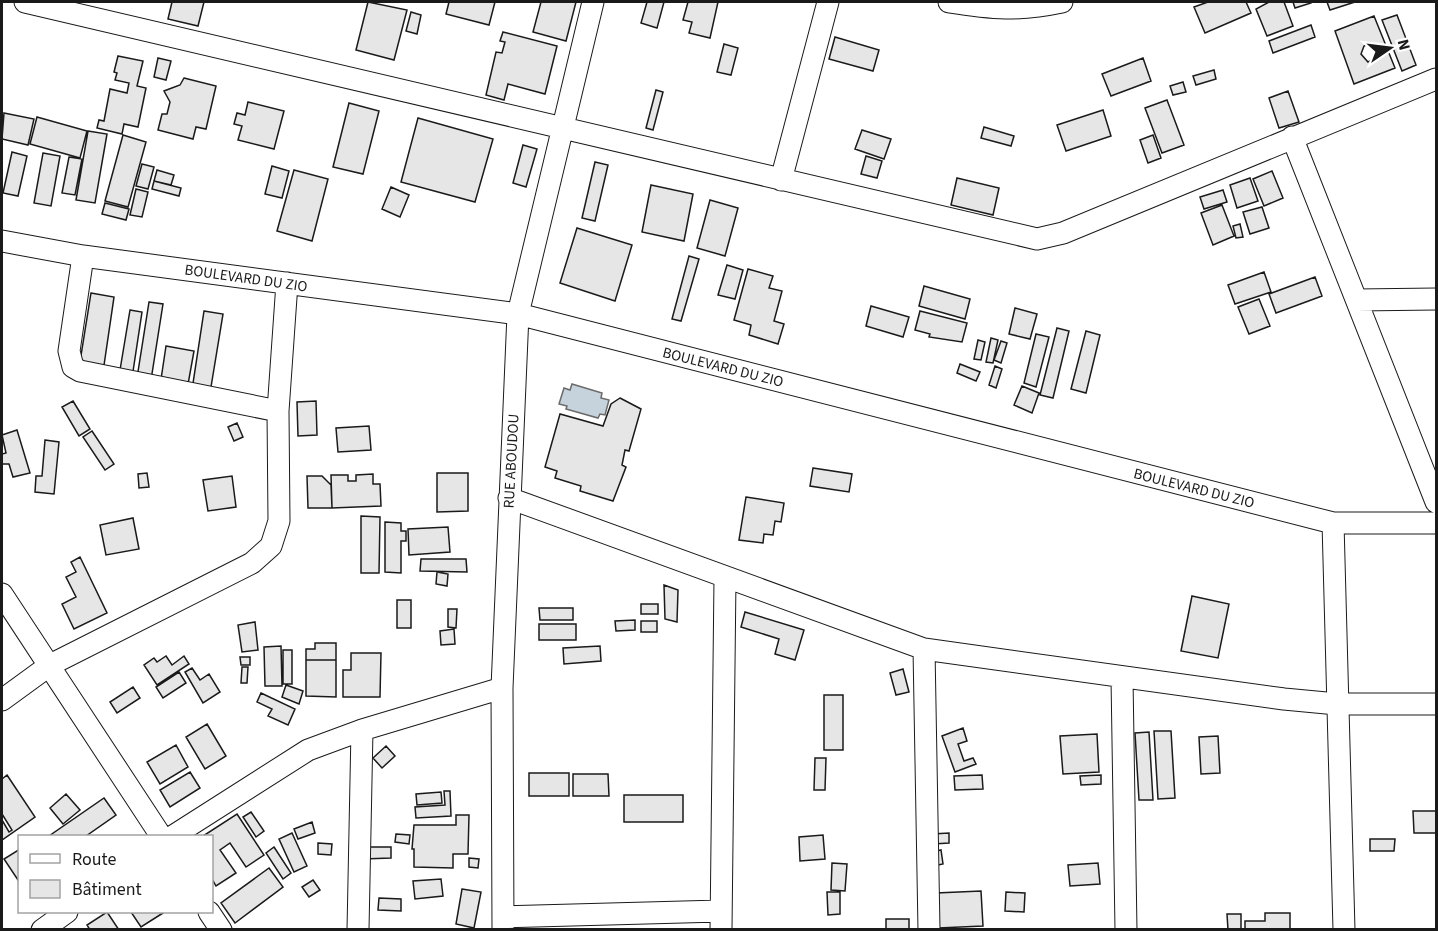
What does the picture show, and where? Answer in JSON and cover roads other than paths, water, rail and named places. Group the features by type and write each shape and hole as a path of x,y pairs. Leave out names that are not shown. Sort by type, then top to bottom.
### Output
{"street":[{"path":"25,2 1037,239 1063,232 1437,79"},
{"name":"RUE ABOUDOU","path":"503,923 502,688 518,314 593,2"},
{"path":"781,180 828,2"},
{"path":"949,2 997,10 1038,7 1062,2"},
{"path":"1292,137 1437,502"},
{"name":"BOULEVARD DU ZIO","path":"2,241 83,256 518,314 1333,524 1437,523"},
{"path":"83,256 69,351 73,367 80,371 278,411"},
{"path":"2,700 50,665 263,556 277,534 279,521 278,411 287,283"},
{"path":"1357,300 1437,299"},
{"path":"509,498 924,649 1122,678 1337,704 1437,704"},
{"path":"1333,524 1344,930"},
{"path":"503,923 720,920 725,578"},
{"path":"2,594 159,835"},
{"path":"924,649 929,930"},
{"path":"1122,678 1126,930"},
{"path":"176,835 296,756 362,730 502,688"},
{"path":"358,930 362,730"},
{"path":"42,930 67,913"},
{"path":"210,913 221,930"}]}
